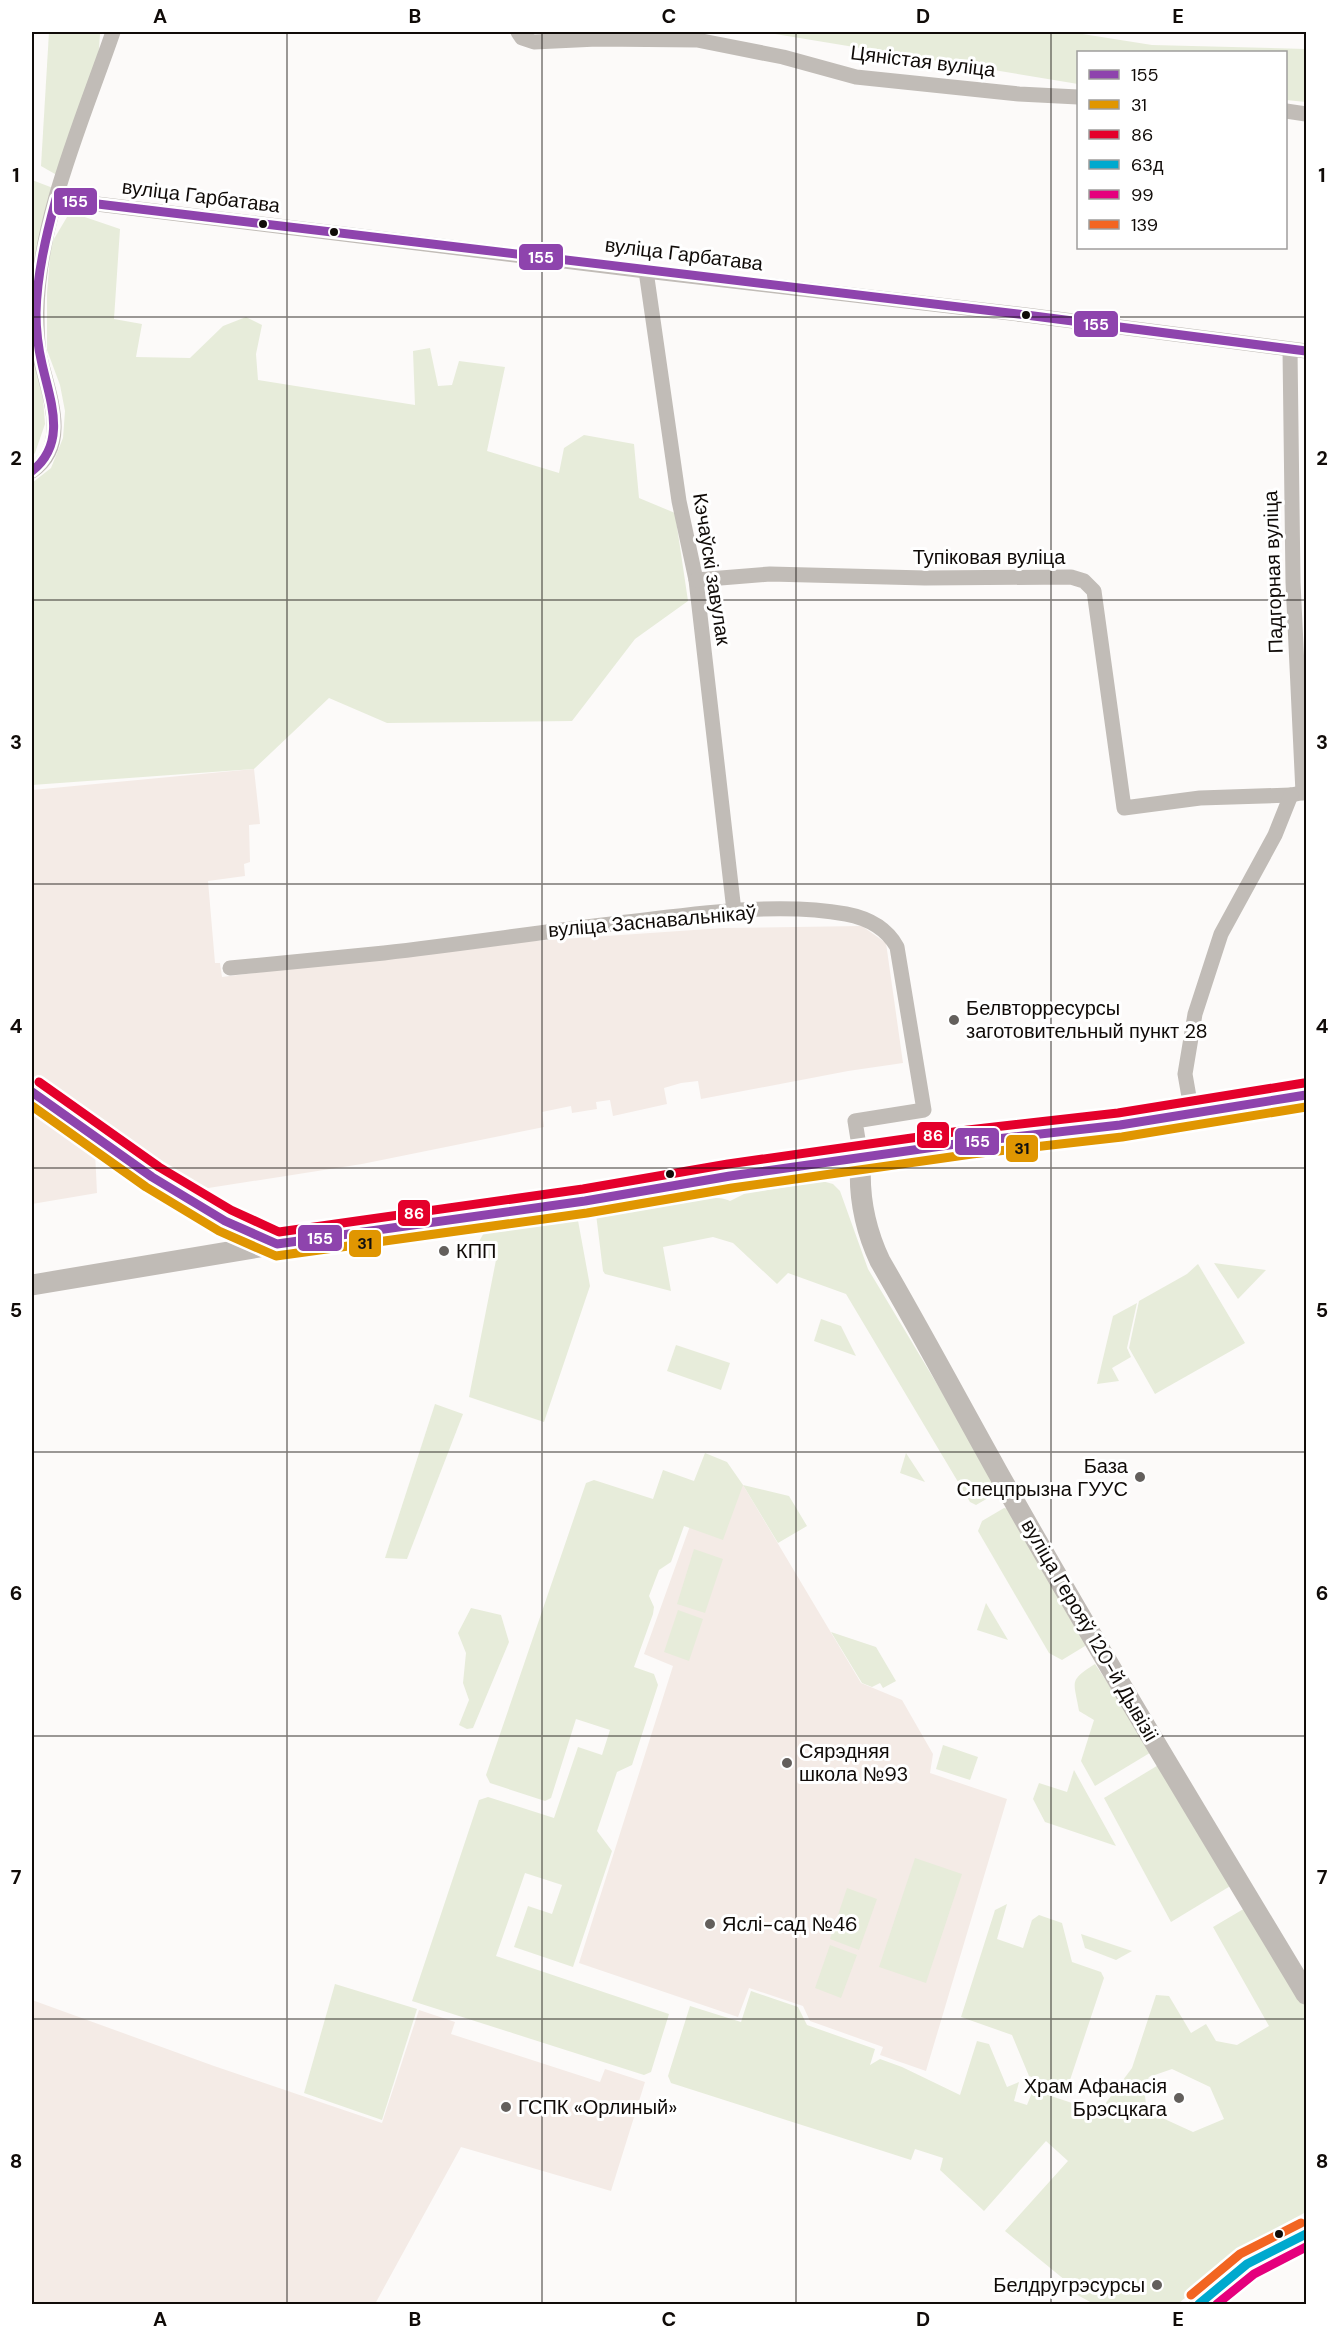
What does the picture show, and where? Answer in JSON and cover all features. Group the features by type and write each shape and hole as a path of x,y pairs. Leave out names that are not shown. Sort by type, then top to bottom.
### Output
{"main road":[{"path":"32,1092 152,1177 225,1221 277,1244"},
{"path":"32,1285 277,1244 585,1201 730,1176 970,1142 1120,1125 1306,1095"},
{"name":"вуліца Герояў 120-й Дывізіі","path":"861,1158 859,1177 861,1194 872,1244 880,1261 1132,1704 1306,1994"},
{"path":"1199,2304 1247,2264 1306,2234"}],"street":[{"path":"32,471 43,463 53,438 51,397 39,350 37,313 42,260 56,199 113,32"},
{"name":"Цяністая вуліца","path":"518,32 522,38 534,42 597,39 698,40 783,57 856,77 1019,94 1077,97"},
{"path":"1287,111 1306,114"},
{"name":"вуліца Гарбатава","path":"56,199 1306,351"},
{"name":"Кэчаўскі завулак","path":"646,271 679,501 696,580 734,911"},
{"name":"Падгорная вуліца","path":"1290,350 1293,582 1300,794"},
{"name":"Тупіковая вуліца","path":"696,580 771,574 925,578 1071,577 1084,581 1094,591 1124,808 1200,798 1300,794"},
{"path":"1192,1114 1185,1074 1195,1014 1221,934 1300,794"},
{"name":"вуліца Заснавальнікаў","path":"230,968 385,953 538,932 734,911 788,910 843,914 863,918 890,934 897,947 924,1110 855,1121 861,1158"}],"shaded area":[{"path":"254,769 260,824 249,825 250,862 244,864 245,876 208,881 215,963 220,963 222,977 477,945 723,928 862,926 886,943 903,1063 701,1099 698,1081 681,1083 664,1088 667,1104 613,1116 610,1100 596,1102 597,1109 572,1113 571,1106 542,1112 544,1127 362,1164 202,1189 169,1173 32,1075 32,790"},
{"path":"32,1105 95,1151 97,1193 32,1204"},
{"name":"Сярэдняя школа №93","path":"709,1473 743,1485 861,1683 902,1700 933,1754 930,1773 1007,1799 926,2071 880,2055 883,2047 810,2021 803,2006 749,1988 738,2017 579,1963 673,1666 644,1654"},
{"path":"32,2000 214,2066 382,2123 419,2010 455,2022 451,2034 600,2082 605,2069 645,2082 611,2191 461,2147 375,2304 32,2304"}],"green space":[{"path":"49,32 95,32 100,34 98,63 63,171 55,174 41,166"},
{"path":"763,32 1070,32 1152,45 1306,49 1306,102 1287,100 1287,51 1077,51 1077,84"},
{"path":"32,180 53,188 32,273"},
{"path":"70,212 120,229 114,319 142,324 136,357 190,358 223,326 246,317 262,325 256,354 258,380 415,405 413,351 430,348 438,386 452,385 459,361 505,367 487,451 559,473 564,448 584,435 634,444 639,498 675,513 688,601 635,639 572,721 387,723 329,698 254,769 32,785 32,483 51,468 63,438 65,411 60,385 47,350 47,293 51,244"},
{"path":"32,353 43,399 45,424 32,456"},
{"path":"822,1181 833,1184 840,1191 868,1269 997,1484 995,1494 976,1505 970,1502 846,1294 788,1273 777,1284 733,1243 713,1237 663,1247 671,1291 605,1274 603,1271 596,1214 599,1208 647,1201 705,1197 730,1201 744,1194"},
{"path":"570,1212 577,1215 590,1286 544,1422 469,1397 496,1260 472,1254 490,1222"},
{"path":"1214,1263 1266,1270 1238,1299"},
{"path":"1198,1264 1245,1343 1155,1394 1129,1348 1139,1301 1187,1274"},
{"path":"1137,1303 1127,1348 1131,1357 1112,1368 1119,1381 1097,1384 1113,1316"},
{"path":"821,1319 841,1326 856,1356 814,1341"},
{"path":"676,1345 730,1363 721,1390 667,1371"},
{"path":"435,1404 463,1414 407,1559 385,1558"},
{"path":"705,1453 727,1462 743,1485 723,1540 684,1526 671,1562 659,1570 649,1596 654,1607 653,1614 634,1667 654,1674 658,1685 632,1765 617,1772 597,1831 612,1851 573,1967 514,1947 528,1906 552,1914 562,1885 525,1873 496,1956 669,2014 651,2072 644,2075 412,2001 479,1800 488,1797 554,1818 578,1747 602,1755 610,1730 576,1719 551,1798 545,1801 490,1783 486,1775 586,1483 594,1480 653,1499 663,1470 694,1481"},
{"path":"906,1453 925,1482 900,1473"},
{"path":"743,1485 789,1496 807,1526 778,1543"},
{"path":"1004,1508 1014,1510 1089,1636 1085,1646 1062,1660 1049,1653 978,1531 982,1521"},
{"path":"694,1549 723,1559 705,1613 677,1604"},
{"path":"986,1603 1008,1640 977,1630"},
{"path":"471,1608 501,1615 509,1642 473,1728 467,1729 459,1725 469,1700 463,1683 466,1653 458,1633"},
{"path":"678,1610 703,1619 689,1661 664,1652"},
{"path":"831,1632 876,1647 896,1681 883,1688 880,1683 872,1687 862,1683"},
{"path":"1095,1664 1153,1751 1095,1786 1081,1761 1094,1720 1079,1711 1075,1683 1080,1674"},
{"path":"943,1745 978,1757 970,1780 936,1769"},
{"path":"1160,1764 1232,1885 1171,1922 1104,1798"},
{"path":"1074,1770 1116,1846 1045,1822 1033,1799 1039,1783 1067,1792"},
{"path":"915,1858 962,1874 926,1983 879,1967"},
{"path":"847,1888 877,1899 859,1950 830,1939"},
{"path":"1007,1904 997,1939 1023,1948 1032,1920 1039,1915 1062,1923 1072,1962 1101,1972 1104,1978 1069,2083 1059,2087 1029,2076 1012,2035 961,2017 995,1910"},
{"path":"1252,1904 1306,2003 1306,2212 1239,2254 1178,2304 1094,2304 1070,2291 1071,2285 1005,2231 1068,2161 1046,2141 984,2211 940,2170 943,2158 915,2149 911,2160 671,2083 668,2076 690,2006 741,2022 751,1991 798,2007 807,2025 875,2049 870,2065 880,2059 960,2095 977,2041 989,2044 1007,2087 1019,2082 1014,2101 1027,2105 1033,2090 1099,2112 1132,2068 1156,1995 1169,1996 1191,2033 1206,2024 1216,2041 1237,2045 1269,2026 1213,1927","holes":["1172,2069 1210,2087 1224,2119 1193,2132 1147,2111 1144,2089 1149,2077"]},
{"path":"1081,1934 1132,1951 1116,1960 1085,1948"},
{"path":"830,1945 857,1955 841,1998 815,1988"},
{"path":"335,1984 417,2009 382,2120 304,2093"}],"transit line":[{"name":"155","path":"32,471 43,460 50,448 53,434 54,420 39,351 36,313 43,255 56,199 1026,315 1306,351"},
{"name":"86","path":"39,1082 159,1167 231,1210 279,1232 583,1189 728,1164 968,1130 1118,1113 1304,1083"},
{"name":"155","path":"32,1092 152,1177 225,1221 277,1244 585,1201 730,1176 970,1142 1120,1125 1306,1095"},
{"name":"31","path":"32,1106 146,1187 219,1231 276,1256 587,1213 732,1188 972,1154 1122,1137 1306,1107"},
{"name":"139","path":"1191,2295 1240,2254 1301,2223"},
{"name":"63д","path":"1199,2304 1247,2264 1306,2234"},
{"name":"99","path":"1217,2304 1254,2274 1306,2247"}],"place":[{"name":"Белвторресурсы заготовительный пункт 28","path":"954,1020"},
{"name":"КПП","path":"444,1251"},
{"name":"База Спецпрызна ГУУС","path":"1140,1477"},
{"name":"Сярэдняя школа №93","path":"787,1763"},
{"name":"Яслі-сад №46","path":"710,1924"},
{"name":"Храм Афанасія Брэсцкага","path":"1179,2098"},
{"name":"ГСПК «Орлиный»","path":"506,2107"},
{"name":"Белдругрэсурсы","path":"1157,2285"}]}
